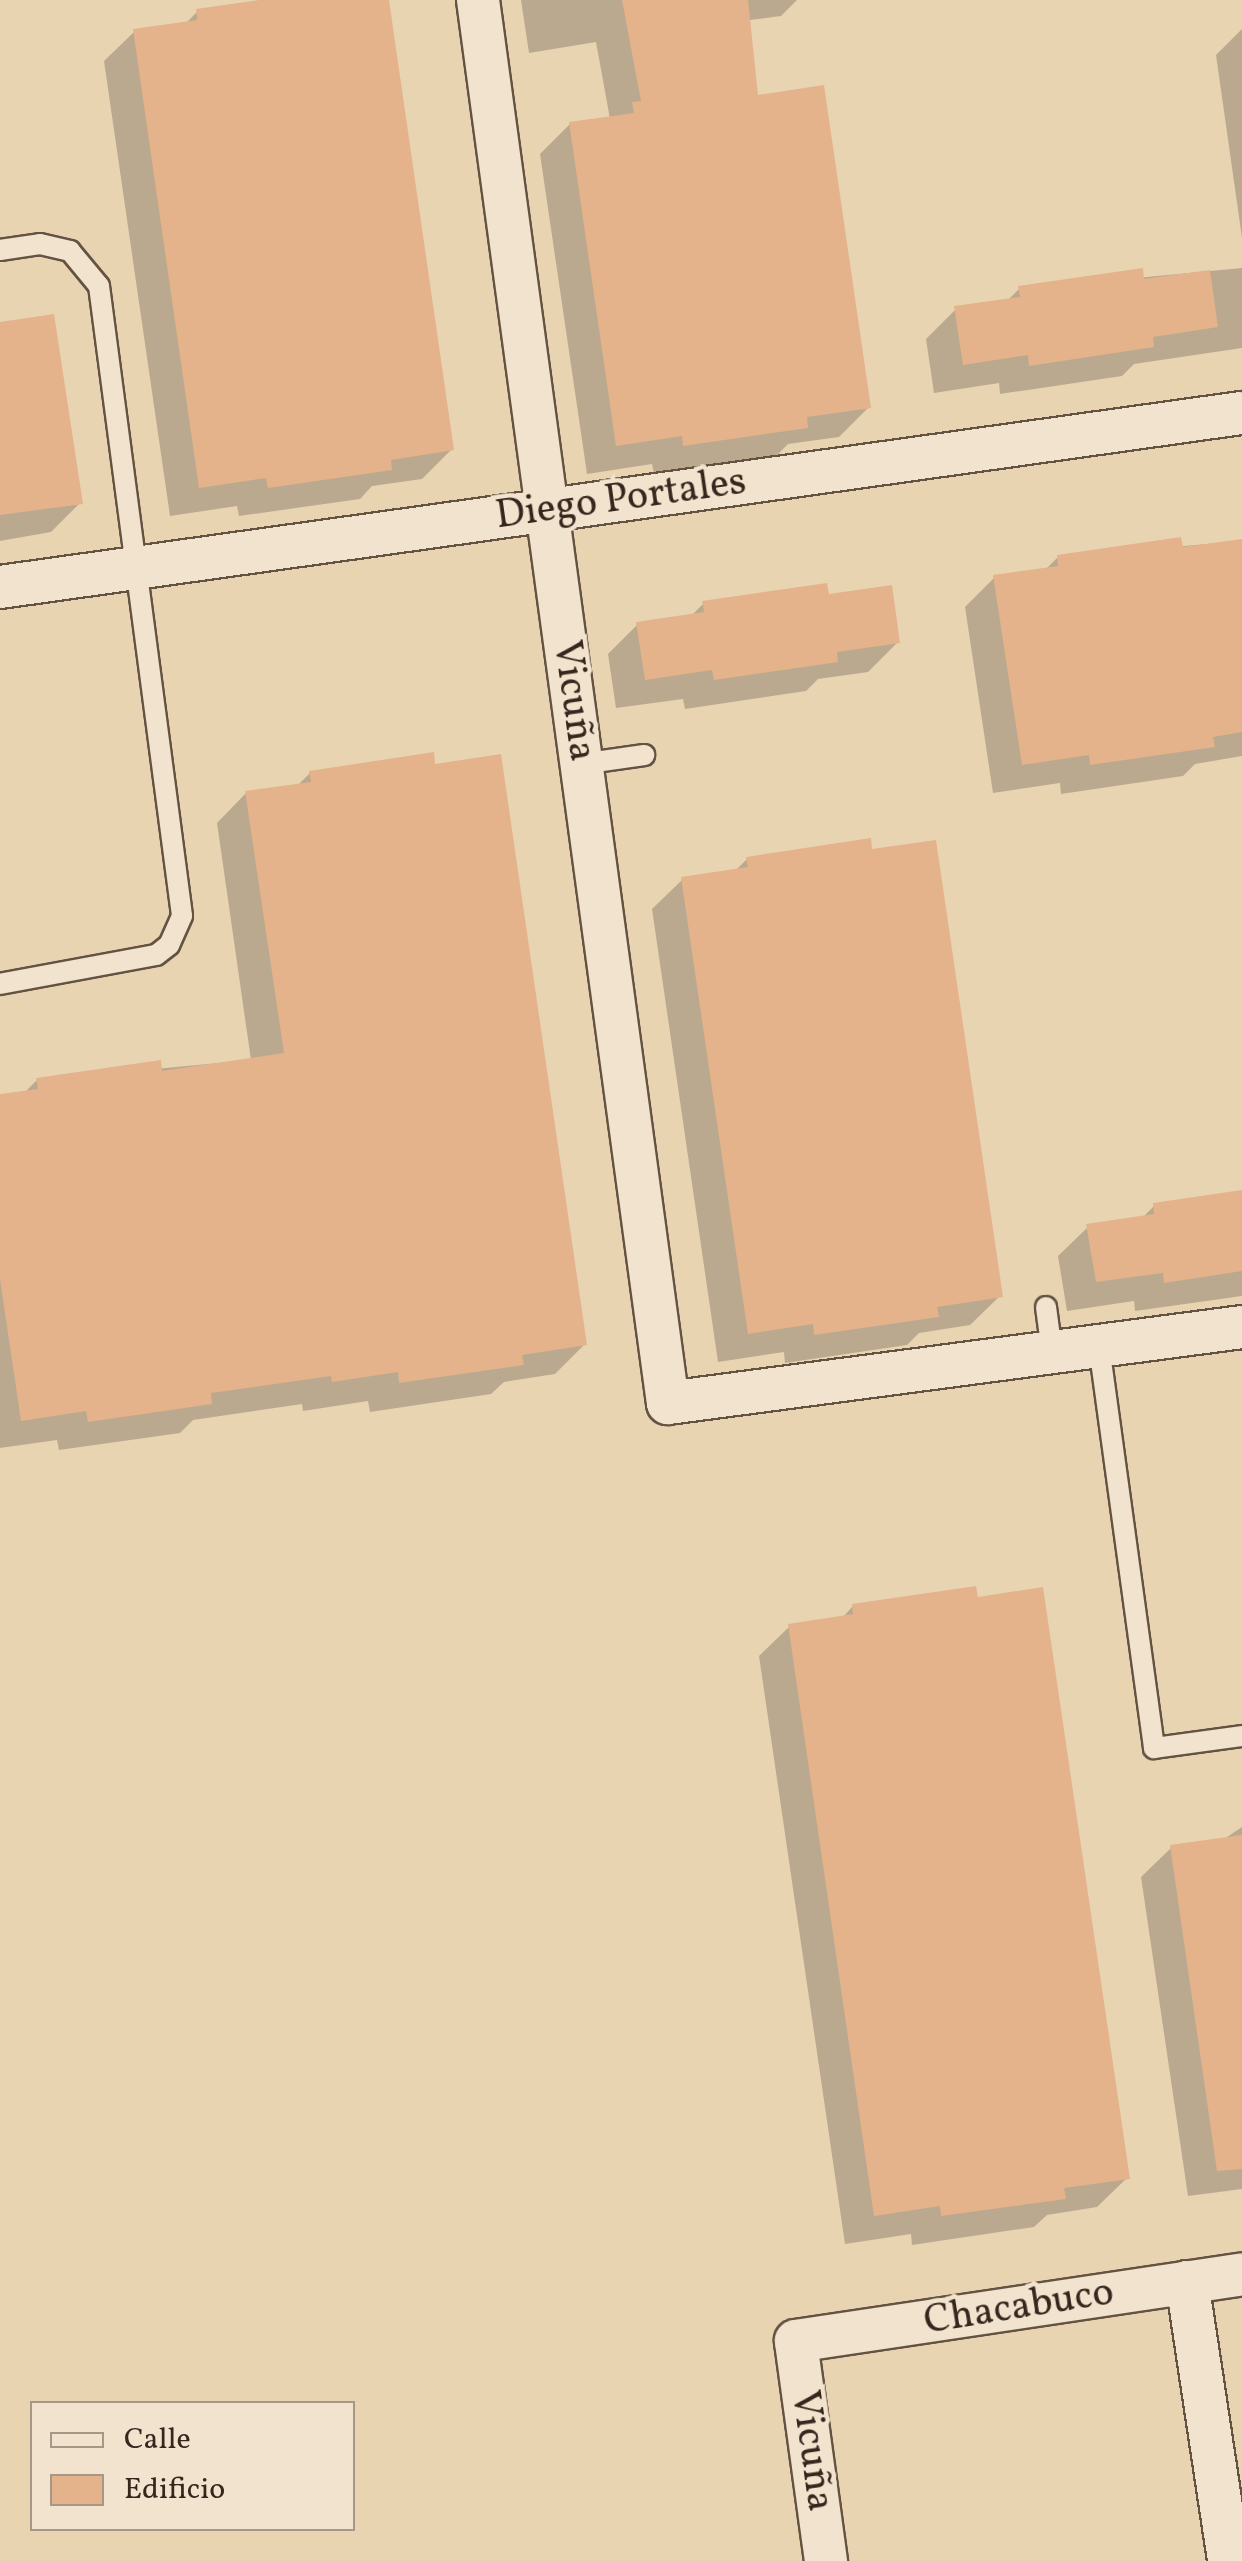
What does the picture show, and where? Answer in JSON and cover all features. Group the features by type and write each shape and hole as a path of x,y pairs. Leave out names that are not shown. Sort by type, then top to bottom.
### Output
{"street":[{"name":"Vicuña","path":"478,0 668,1403 1052,1352"},
{"name":"Diego Portales","path":"0,587 1242,413"},
{"path":"1052,1352 1242,1327"},
{"name":"Chacabuco","path":"796,2341 1242,2274"},
{"path":"1187,2282 1230,2561"},
{"name":"Vicuña","path":"796,2341 826,2561"}],"lane":[{"path":"0,250 40,244 70,251 99,286 140,567 182,916 177,932 156,955 0,984"},
{"path":"582,764 644,756"},
{"path":"1046,1307 1052,1352"},
{"path":"1099,1346 1154,1748 1242,1736"}],"building":[{"path":"259,0 389,0 454,450 391,460 392,470 268,488 266,478 199,488 133,29 197,20 196,9"},
{"path":"622,0 748,0 758,95 824,85 871,408 807,417 808,428 683,446 682,436 616,446 569,122 634,113 632,102 641,101"},
{"path":"1143,268 1144,279 1210,270 1218,327 1153,337 1154,347 1029,366 1028,355 963,365 954,306 1020,297 1018,286"},
{"path":"54,314 83,504 0,515 0,322"},
{"path":"1181,537 1183,547 1242,539 1242,732 1213,737 1215,747 1090,765 1089,755 1022,765 993,575 1058,566 1057,555"},
{"path":"827,583 829,594 892,585 900,643 837,652 838,662 714,680 712,670 645,680 636,622 704,612 702,601"},
{"path":"434,752 435,764 501,754 587,1345 522,1355 524,1365 399,1383 398,1372 332,1382 331,1376 211,1393 212,1404 88,1422 86,1411 21,1421 0,1279 0,1094 38,1089 36,1078 161,1060 162,1071 284,1053 245,791 311,782 309,771"},
{"path":"871,838 872,849 936,840 1003,1297 937,1307 939,1317 814,1335 813,1324 748,1334 681,877 748,867 746,857"},
{"path":"1242,1190 1242,1271 1164,1283 1163,1273 1096,1282 1086,1224 1154,1214 1153,1203"},
{"path":"976,1586 978,1597 1043,1587 1130,2179 1064,2188 1066,2199 941,2216 940,2206 874,2216 788,1624 853,1614 852,1604"},
{"path":"1242,1835 1242,2169 1217,2171 1170,1845"}]}
